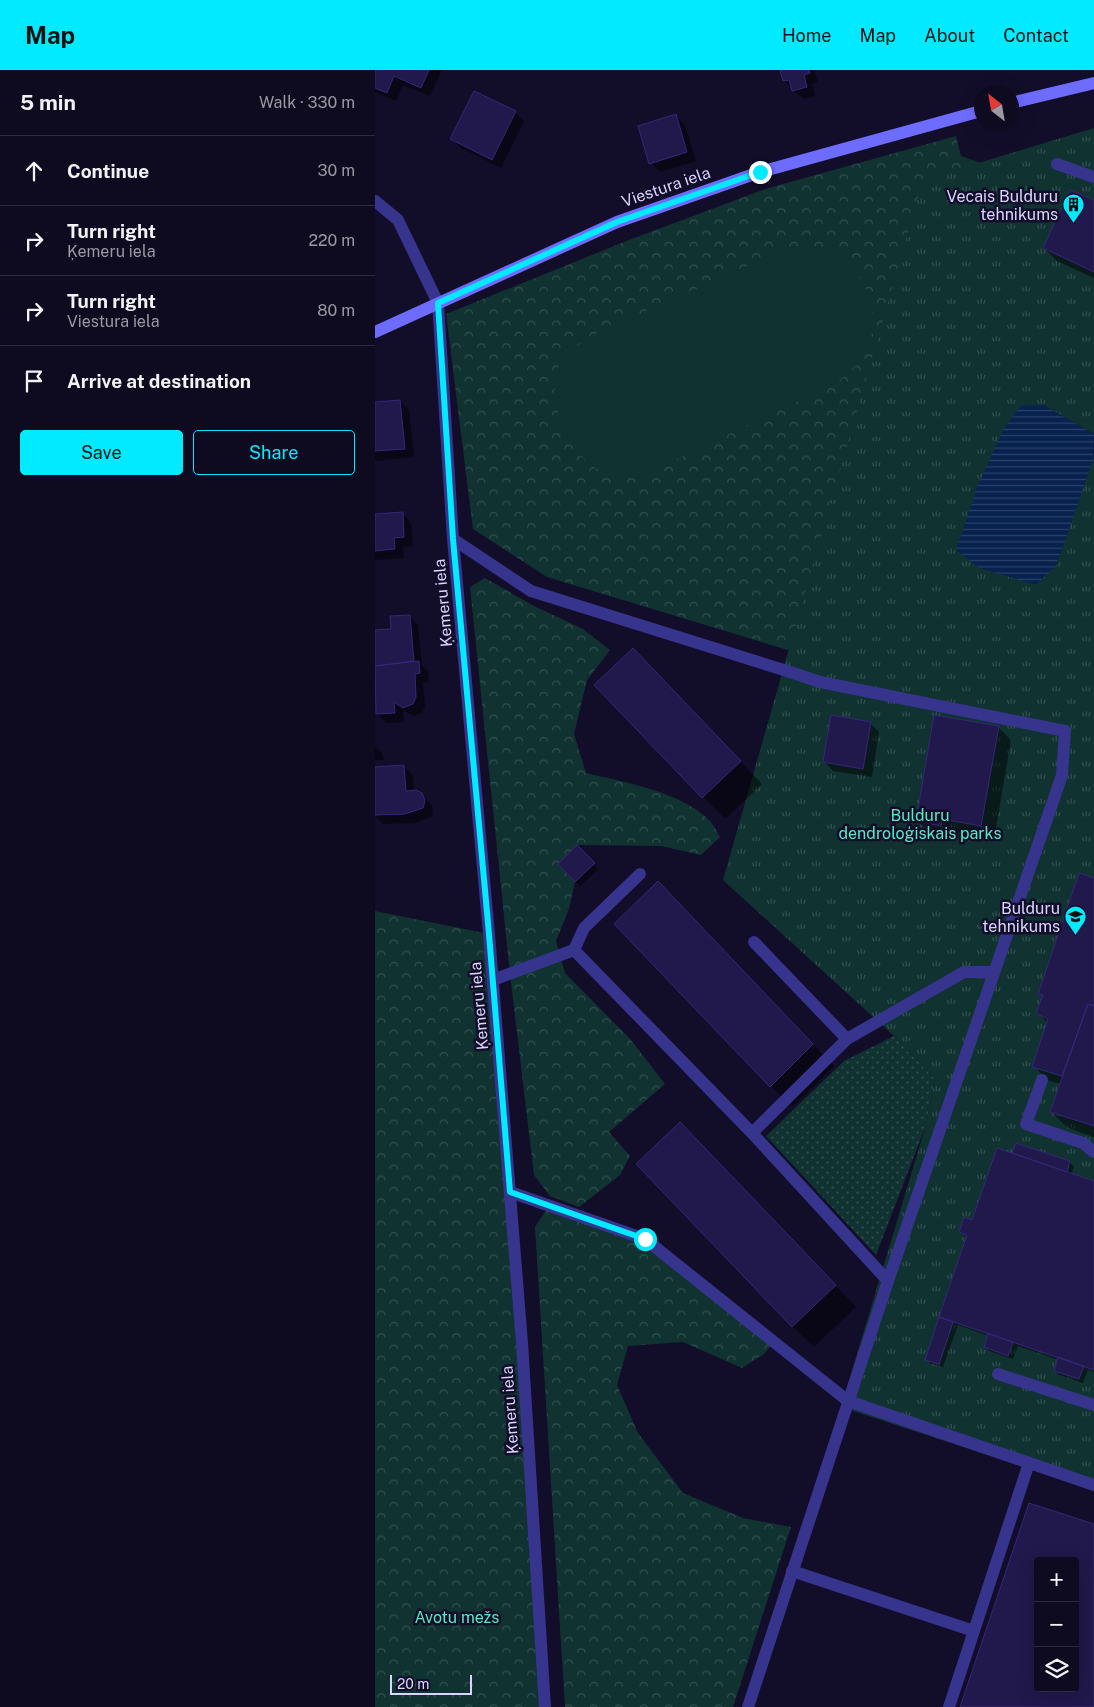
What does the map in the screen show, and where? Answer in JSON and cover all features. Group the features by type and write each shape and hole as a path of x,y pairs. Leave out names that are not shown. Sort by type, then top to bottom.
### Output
{"street":[{"path":"1019,101 1094,83"},
{"name":"Viestura iela","path":"375,332 617,222 644,212 760,172 974,113"},
{"path":"1057,164 1094,177"},
{"path":"375,201 398,220 438,303"},
{"name":"Ķemeru iela","path":"438,303 453,539 493,980 522,1344 545,1707"},
{"path":"453,539 531,592 820,682 1065,731 1062,775 888,1281 747,1707"},
{"path":"493,980 574,950 584,928 640,874"},
{"path":"754,942 847,1039"},
{"path":"574,950 752,1133 888,1281"},
{"path":"752,1133 847,1039 963,972 994,972"},
{"path":"1042,1080 1026,1124 1083,1143 1094,1152"},
{"path":"510,1192 645,1239 848,1401 1094,1485"},
{"path":"998,1374 1094,1405"},
{"path":"949,1707 1029,1463"},
{"path":"792,1571 974,1631"}],"green space":[{"name":"Bulduru dendroloģiskais parks","path":"1094,128 1094,434 1043,405 1056,566 1094,455 1094,1490 841,1407 926,1125 935,1079 894,1036 723,880 923,180"},
{"path":"956,136 961,156 1031,180 814,658 547,577 473,529 446,314 629,240 765,189"},
{"path":"808,245 826,249 840,257 857,274 868,294 873,317 873,328 860,359 849,372 837,382 638,478 610,476 592,466 576,451 561,424 555,399 554,375 566,354 591,336 790,247"},
{"path":"485,578 532,605 583,629 610,650 587,680 574,734 586,773 635,784 668,795 698,811 710,821 720,837 701,855 661,846 577,845 558,864 575,882 569,909 556,941 565,973 631,1040 665,1084 609,1132 630,1156 620,1175 579,1207 550,1196 534,1175 510,974 470,587"},
{"name":"Avotu mežs","path":"375,911 489,934 545,1707 375,1707"},
{"path":"894,1036 935,1079 926,1125 876,1255 766,1136 844,1061"},
{"path":"549,1206 645,1239 774,1342 764,1354 742,1368 683,1342 628,1346 617,1385 638,1433 683,1493 743,1518 791,1527 733,1707 565,1707 535,1227"}],"water":[{"path":"1021,405 1043,405 1094,434 1093,460 1056,566 1036,585 979,568 956,550 978,485 1003,430"}],"building":[{"path":"375,70 429,70 421,88 394,76 387,93 375,88"},
{"path":"780,70 809,70 810,73 804,75 807,87 792,91 789,80 783,81"},
{"path":"474,91 516,111 492,160 450,139"},
{"path":"676,114 687,152 649,164 638,126"},
{"name":"Vecais Bulduru tehnikums","path":"1070,190 1094,200 1094,272 1043,248"},
{"path":"400,400 405,449 375,451 375,402"},
{"path":"403,512 404,537 394,538 395,549 375,551 375,514"},
{"path":"410,615 414,661 375,666 375,630 391,629 390,616"},
{"path":"633,648 741,761 702,798 594,685"},
{"path":"419,661 420,673 415,674 416,697 413,704 403,708 394,702 395,713 376,714 375,666"},
{"path":"831,715 871,722 863,769 823,762"},
{"path":"934,715 999,726 981,826 942,819 941,826 916,821"},
{"path":"404,765 406,791 416,790 422,793 425,801 423,808 405,814 375,815 375,767"},
{"path":"577,845 595,863 575,882 558,864"},
{"name":"Bulduru tehnikums","path":"1079,873 1094,878 1094,1006 1088,1004 1062,1076 1032,1067 1048,1019 1036,1013 1043,995 1038,994"},
{"path":"658,881 813,1044 770,1087 614,924"},
{"path":"1088,1004 1094,1006 1094,1126 1050,1112"},
{"path":"680,1122 836,1285 792,1327 636,1164"},
{"path":"1016,1143 1070,1161 1067,1172 1012,1153"},
{"path":"997,1148 1094,1181 1094,1370 939,1317 967,1235 959,1232 964,1217 972,1220"},
{"path":"939,1317 953,1322 939,1364 925,1360"},
{"path":"988,1333 1013,1342 1008,1356 984,1347"},
{"path":"1058,1357 1084,1366 1079,1379 1054,1371"},
{"path":"1029,1503 1094,1524 1094,1707 960,1707"}],"place":[{"name":"Vecais Bulduru tehnikums","path":"1074,224"},
{"name":"Bulduru tehnikums","path":"1076,936"}],"route":[{"path":"645,1239 510,1192 489,934 453,539 438,303 617,222 760,172"}]}
